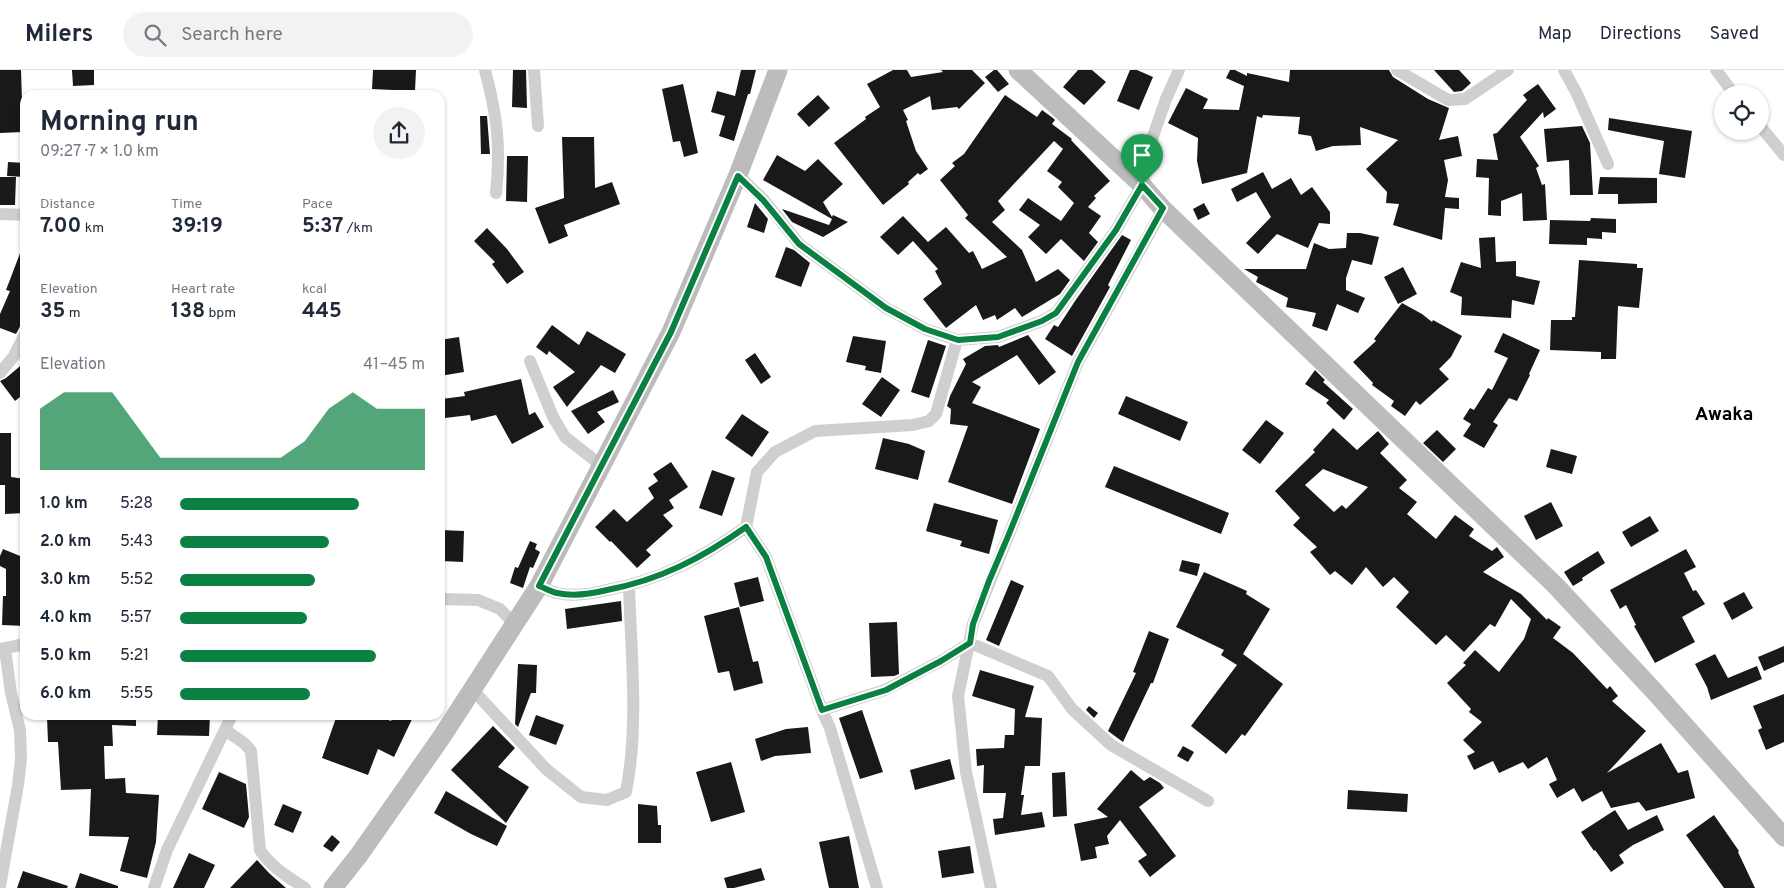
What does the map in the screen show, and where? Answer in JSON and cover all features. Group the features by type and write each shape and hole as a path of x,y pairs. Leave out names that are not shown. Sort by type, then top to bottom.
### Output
{"street":[{"path":"485,70 498,130 499,161 496,193"},
{"path":"534,70 538,126"},
{"path":"333,888 359,855 437,743 539,586 671,332 738,176 778,70"},
{"path":"1018,70 1142,185 1163,208 1555,585 1654,691 1784,837"},
{"path":"738,176 763,200 799,244 886,308 925,329 958,340 998,337 1042,321 1056,313 1116,230 1142,185 1150,145 1166,99 1179,70"},
{"path":"1397,70 1448,100 1465,99 1508,70"},
{"path":"1564,70 1577,94 1608,164"},
{"path":"1716,70 1727,85"},
{"path":"1769,137 1784,155"},
{"path":"992,888 966,772 958,696 973,624 1078,362 1163,208"},
{"path":"0,214 20,215"},
{"path":"539,586 558,593 583,595 630,586 667,574 722,544 746,527 757,472 775,452 815,431 913,425 929,421 936,414 958,340"},
{"path":"0,373 14,356 20,344"},
{"path":"530,361 553,417 565,437 602,466"},
{"path":"746,527 766,557 830,728 877,888"},
{"path":"472,689 546,769 581,797 608,800 626,792 633,736 630,586"},
{"path":"445,599 478,600 500,609 514,624"},
{"path":"822,710 886,690 941,661 970,643"},
{"path":"970,643 1048,676 1072,709 1111,745 1208,801"},
{"path":"0,886 21,759 20,730 3,649 20,645"},
{"path":"154,888 167,850 230,720"},
{"path":"225,730 244,743 251,751 260,850 275,868 305,888"}],"building":[{"path":"0,70 21,70 20,132 0,133"},
{"path":"72,70 94,70 94,85 73,86"},
{"path":"373,70 416,70 415,90 372,89"},
{"path":"513,70 526,70 527,108 512,107"},
{"path":"741,70 756,70 734,141 719,136 725,116 711,112 717,91 735,96"},
{"path":"893,70 907,70 911,77 943,72 941,70 972,70 985,83 959,109 957,107 932,110 930,96 903,110 908,120 906,121 916,151 928,169 920,175 918,173 908,182 909,184 883,205 834,143 880,107 867,84"},
{"path":"994,70 997,70 1009,84 998,92 985,77"},
{"path":"1078,70 1092,70 1106,82 1084,105 1063,87"},
{"path":"1130,70 1137,70 1153,77 1139,110 1117,101"},
{"path":"1230,70 1235,70 1247,76 1247,73 1289,82 1290,70 1389,70 1393,77 1428,99 1449,108 1439,140 1458,136 1462,156 1444,160 1448,180 1445,197 1459,198 1459,209 1445,208 1442,240 1393,225 1399,204 1386,203 1387,192 1366,169 1398,140 1360,127 1361,145 1333,146 1316,151 1311,136 1298,134 1300,117 1263,115 1262,118 1257,116 1247,173 1202,184 1197,161 1198,138 1168,123 1186,88 1208,99 1203,109 1239,110 1244,86 1226,78"},
{"path":"1434,70 1459,70 1471,83 1462,91 1454,92"},
{"path":"683,84 698,153 684,157 680,141 673,142 662,89"},
{"path":"1538,84 1556,109 1544,118 1543,112 1520,137 1539,166 1536,168 1542,185 1545,184 1547,220 1523,221 1522,193 1501,201 1501,216 1488,215 1489,178 1476,177 1477,159 1498,160 1493,134 1497,133 1527,100 1523,95"},
{"path":"818,95 830,108 809,127 797,114"},
{"path":"1005,95 1037,117 1042,110 1053,118 1055,120 1052,124 1072,139 1110,181 1094,196 1096,198 1088,207 1101,216 1089,233 1098,242 1084,261 1061,239 1046,254 1028,237 1040,225 1019,210 1028,198 1061,221 1074,203 1058,187 1062,182 1047,171 1063,149 1054,141 998,201 1005,210 992,222 1022,250 1036,282 1058,269 1070,280 1060,294 1022,317 1015,308 997,320 995,315 983,320 976,305 946,328 923,299 942,284 935,271 938,269 913,241 898,255 880,237 903,216 928,242 946,227 969,253 973,251 982,269 1007,257 965,218 968,215 940,180 955,166 952,163 964,154"},
{"path":"480,116 487,116 490,154 481,154"},
{"path":"1609,118 1692,131 1685,178 1659,174 1664,141 1608,130"},
{"path":"1582,126 1590,143 1593,195 1570,195 1569,160 1547,162 1544,129"},
{"path":"562,137 594,137 595,188 612,182 620,204 564,225 568,236 549,244 535,208 564,198"},
{"path":"777,155 805,171 818,159 843,184 823,202 832,217 833,215 848,222 823,237 792,222 782,209 829,225 832,219 763,180"},
{"path":"507,156 528,156 527,202 506,201"},
{"path":"8,162 20,163 20,177 7,176"},
{"path":"1263,172 1272,189 1291,178 1301,195 1312,187 1330,212 1330,224 1319,223 1308,248 1277,234 1258,254 1246,243 1271,217 1256,192 1237,202 1231,189"},
{"path":"0,177 16,177 15,205 0,205"},
{"path":"1600,177 1657,178 1657,203 1618,204 1618,194 1598,194"},
{"path":"755,203 768,219 764,233 747,227"},
{"path":"1204,203 1210,214 1198,220 1193,209"},
{"path":"1591,218 1616,219 1616,233 1602,232 1602,239 1587,238 1587,245 1549,244 1550,220 1590,221"},
{"path":"487,228 507,249 524,272 507,284 492,264 495,262 474,241"},
{"path":"1347,233 1360,233 1379,237 1372,265 1352,260 1346,278 1346,290 1365,298 1358,313 1337,304 1327,331 1312,326 1316,313 1286,307 1288,298 1256,282 1258,277 1244,269 1306,269 1314,243 1329,249 1346,248"},
{"path":"1122,235 1131,240 1108,285 1110,287 1072,356 1045,339 1054,325 1058,327"},
{"path":"1495,237 1496,262 1516,261 1516,276 1540,281 1534,305 1512,300 1511,318 1461,315 1462,297 1450,292 1461,262 1481,268 1479,238"},
{"path":"786,247 794,250 810,263 801,287 775,277"},
{"path":"20,253 20,326 16,334 0,328 0,314 10,291 6,290"},
{"path":"1579,260 1637,264 1637,268 1643,268 1639,308 1618,306 1616,359 1601,359 1601,352 1550,350 1551,320 1572,320 1572,317 1575,317"},
{"path":"1403,267 1417,294 1398,304 1384,277"},
{"path":"1402,303 1432,322 1433,320 1462,336 1451,357 1439,369 1449,379 1420,405 1416,401 1405,416 1391,406 1394,401 1372,385 1373,383 1353,362 1376,341 1374,339"},
{"path":"552,325 579,345 587,331 626,354 615,373 601,365 567,407 553,387 575,372 549,351 547,355 536,347"},
{"path":"1503,333 1540,350 1517,401 1509,398 1493,422 1498,425 1484,448 1463,436 1471,424 1463,419 1470,408 1474,410 1488,388 1492,390 1508,358 1494,352"},
{"path":"1028,335 1056,372 1039,385 1017,355 972,382 981,387 972,403 1040,429 1012,504 948,482 968,426 950,424 951,409 947,406 966,364 963,359 985,346 998,345 999,347"},
{"path":"853,336 886,341 881,373 865,370 866,366 846,362"},
{"path":"459,337 464,372 445,375 445,339"},
{"path":"928,340 946,346 929,398 911,392"},
{"path":"755,353 771,377 761,384 745,360"},
{"path":"20,366 20,397 15,401 0,381"},
{"path":"1315,370 1325,380 1323,382 1353,409 1344,420 1326,403 1329,400 1305,384"},
{"path":"882,377 900,390 881,417 862,404"},
{"path":"521,379 529,415 535,412 544,427 512,444 496,415 471,421 470,415 445,418 445,399 465,396 464,392"},
{"path":"613,390 619,402 597,412 605,422 588,434 571,411"},
{"path":"1126,396 1188,422 1180,441 1118,414"},
{"path":"742,414 769,432 752,457 725,438"},
{"path":"1266,420 1284,433 1260,464 1242,450"},
{"path":"1333,428 1357,450 1378,431 1389,444 1380,453 1407,480 1399,488 1417,502 1407,514 1436,539 1455,515 1474,529 1469,536 1492,551 1497,547 1504,557 1483,572 1521,594 1547,620 1548,618 1561,627 1553,638 1573,653 1607,689 1610,686 1618,696 1612,701 1646,731 1607,773 1661,743 1678,773 1688,770 1695,798 1646,811 1639,802 1611,808 1602,791 1582,802 1574,788 1557,798 1549,784 1557,780 1547,757 1528,769 1523,762 1499,773 1493,761 1474,770 1467,756 1475,752 1463,740 1482,722 1469,712 1471,709 1447,683 1466,665 1463,663 1475,650 1499,672 1524,639 1531,619 1511,599 1495,627 1490,624 1464,652 1446,635 1436,645 1396,607 1409,592 1394,577 1383,587 1366,567 1352,585 1335,571 1330,575 1310,552 1317,547 1293,525 1300,518 1275,491 1315,452 1313,450","holes":["1323,469 1368,487 1346,509 1342,505 1334,512 1305,485"]},
{"path":"1437,430 1456,449 1443,462 1423,443"},
{"path":"0,433 11,433 11,477 20,478 20,513 5,514 5,485 0,485"},
{"path":"883,438 909,444 925,451 918,480 875,469"},
{"path":"1551,449 1577,456 1572,474 1546,467"},
{"path":"671,462 688,487 669,500 674,508 663,515 673,526 646,550 651,555 637,568 595,527 614,509 627,522 654,498 648,488 658,481 653,474"},
{"path":"1114,466 1229,513 1221,534 1105,487"},
{"path":"712,470 735,478 722,516 699,508"},
{"path":"1551,502 1563,526 1536,540 1524,516"},
{"path":"934,503 998,520 989,554 960,546 962,541 926,531"},
{"path":"1650,516 1659,531 1631,547 1622,532"},
{"path":"445,530 464,531 463,562 445,561"},
{"path":"530,541 537,544 535,549 540,552 533,568 530,567 523,588 510,583 515,567 518,568"},
{"path":"3,549 20,556 20,626 2,625 3,596 6,596 6,569 0,566 0,556"},
{"path":"1686,549 1696,567 1684,573 1693,591 1696,590 1705,604 1682,617 1695,642 1655,663 1634,626 1636,625 1626,605 1620,609 1610,590"},
{"path":"1598,551 1605,563 1573,586 1564,572"},
{"path":"1182,560 1200,564 1197,576 1179,571"},
{"path":"1204,572 1247,591 1246,594 1270,609 1243,654 1283,684 1245,736 1242,734 1226,754 1191,726 1237,665 1221,655 1224,650 1176,627"},
{"path":"758,577 764,601 740,607 734,583"},
{"path":"1011,580 1024,586 999,646 986,640"},
{"path":"1744,592 1753,608 1732,620 1723,603"},
{"path":"621,601 622,621 567,629 565,609"},
{"path":"739,607 753,662 758,661 763,683 734,691 729,671 718,673 704,616"},
{"path":"897,622 899,674 871,677 869,623"},
{"path":"1149,631 1169,639 1153,683 1151,683 1123,742 1108,731 1136,673 1133,672"},
{"path":"1784,646 1784,662 1764,671 1758,657"},
{"path":"1715,654 1728,678 1757,666 1762,679 1711,700 1707,687 1695,664"},
{"path":"518,664 537,665 536,693 531,693 518,727 515,724"},
{"path":"980,670 1034,686 1025,717 1042,718 1040,766 1025,766 1021,795 1024,795 1021,815 1042,812 1045,827 995,835 993,819 1003,818 1006,793 983,793 984,765 977,766 976,749 1004,748 1005,735 1014,735 1015,709 972,696"},
{"path":"1784,694 1784,742 1766,750 1758,730 1762,728 1753,706"},
{"path":"1089,706 1098,713 1094,718 1086,710"},
{"path":"862,710 883,772 860,779 839,718"},
{"path":"536,715 564,725 556,745 529,735"},
{"path":"47,720 136,720 136,726 112,725 113,746 104,746 105,779 125,778 126,793 159,795 156,842 147,878 120,871 129,837 89,836 91,789 61,790 58,742 48,742"},
{"path":"158,720 210,720 209,736 157,735"},
{"path":"335,720 412,720 394,757 378,749 368,775 322,758"},
{"path":"493,726 515,748 498,767 529,787 506,823 451,770"},
{"path":"808,727 811,753 775,756 761,761 755,739 786,729"},
{"path":"1183,746 1194,752 1188,762 1177,756"},
{"path":"950,759 955,779 915,790 910,770"},
{"path":"731,762 745,812 711,822 696,772"},
{"path":"1131,770 1144,781 1150,777 1164,788 1139,807 1176,856 1150,877 1138,861 1147,855 1120,820 1107,836 1109,844 1095,847 1097,858 1081,861 1074,824 1108,817 1097,809"},
{"path":"219,772 246,784 249,817 244,828 202,809"},
{"path":"1065,772 1067,816 1053,817 1052,773"},
{"path":"1348,790 1408,794 1407,812 1347,809"},
{"path":"446,791 507,826 497,846 434,813"},
{"path":"283,804 302,812 293,833 274,825"},
{"path":"638,804 657,806 658,825 661,825 661,843 638,843"},
{"path":"1615,810 1628,830 1657,815 1664,830 1633,845 1619,855 1624,863 1611,872 1581,832"},
{"path":"1714,815 1739,851 1755,888 1724,888 1686,835"},
{"path":"332,835 340,842 332,852 323,846"},
{"path":"849,836 859,888 829,888 819,842"},
{"path":"970,846 974,873 942,878 938,851"},
{"path":"189,853 215,865 204,888 173,888"},
{"path":"257,860 269,873 286,888 230,888"},
{"path":"761,868 765,880 727,888 724,878"},
{"path":"23,871 68,886 67,888 17,888"},
{"path":"80,873 118,886 118,888 75,888"}],"district":[{"name":"Awaka","path":"1724,413"}],"route":[{"path":"738,176 763,200 799,244 886,308 925,329 958,340 998,337 1042,321 1056,313 1116,230 1142,185 1163,208 1078,362 989,581 973,624 970,643 941,661 886,690 822,710 766,557 746,527 722,544 667,574 630,586 583,595 558,593 539,586 671,332 738,176"}]}
